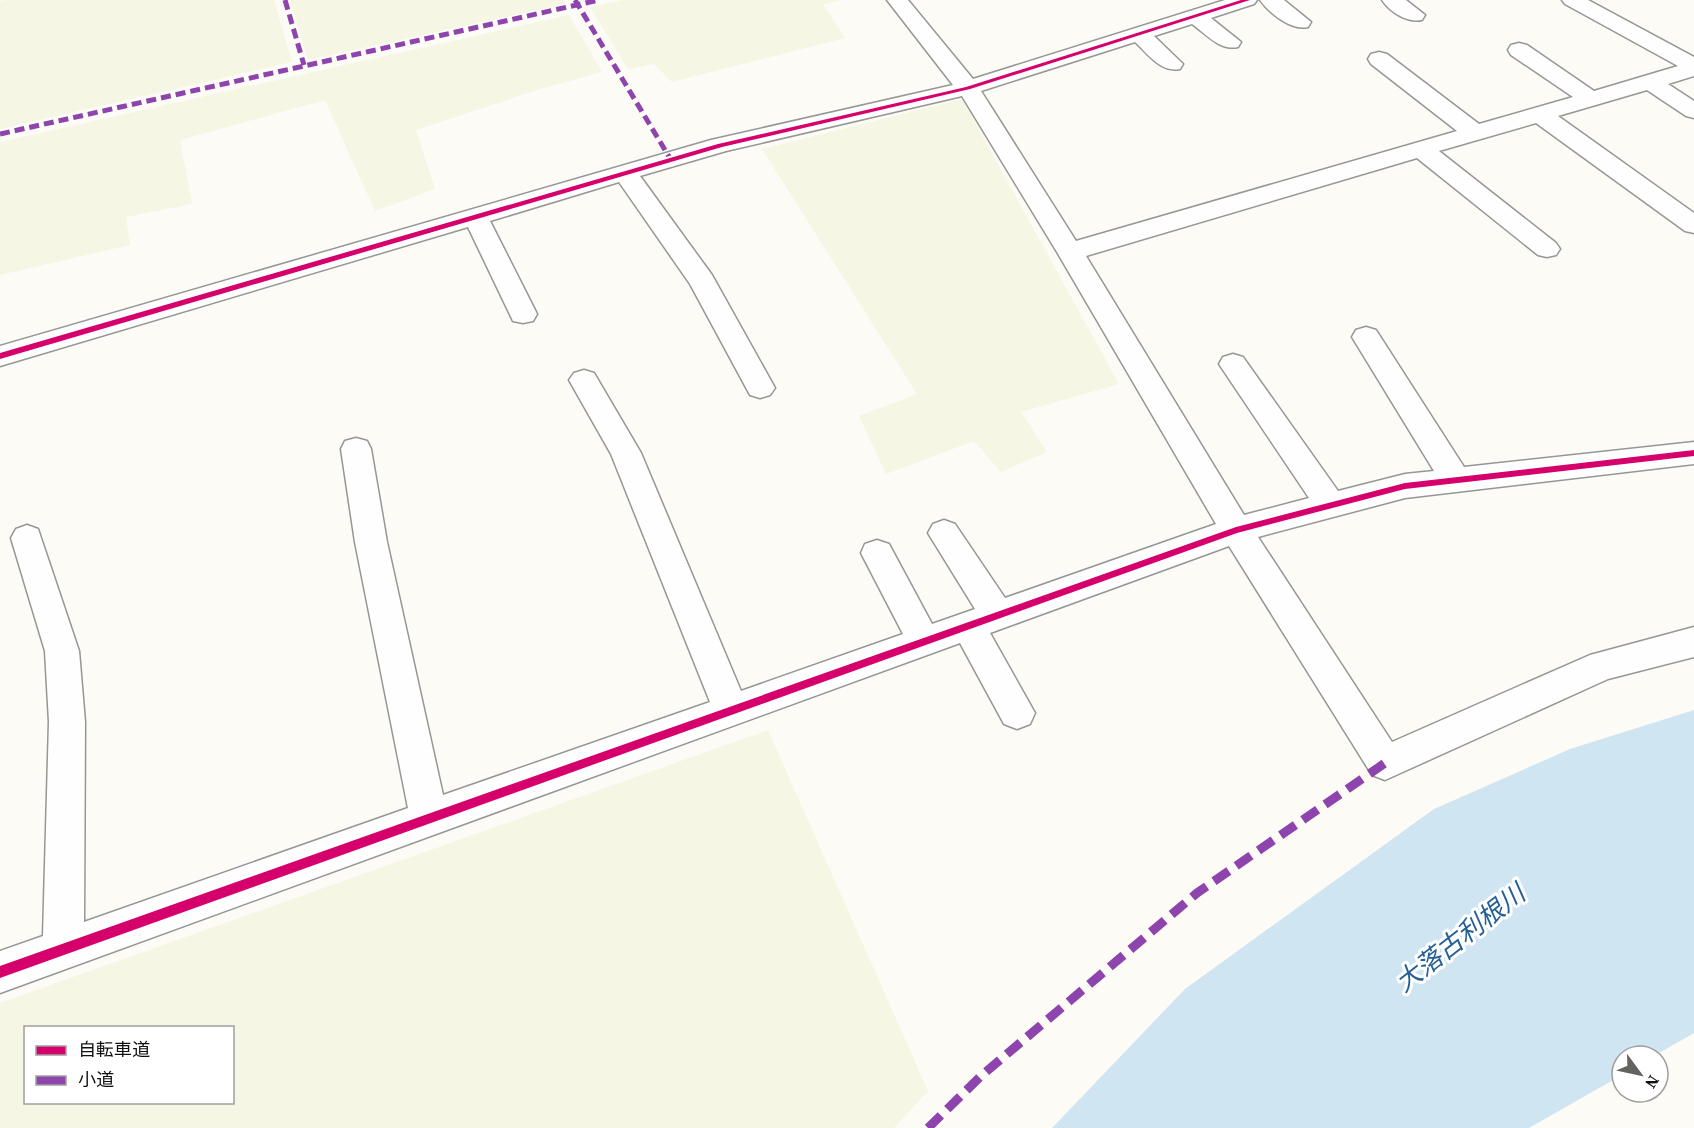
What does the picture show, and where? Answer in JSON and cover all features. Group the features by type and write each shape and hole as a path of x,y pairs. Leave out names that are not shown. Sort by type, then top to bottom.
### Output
{"street":[{"path":"897,0 968,88 1070,252 1236,530 1385,763 1602,666 1694,642"},
{"path":"0,356 720,145 968,88 1247,0"},
{"path":"1270,0 1300,22"},
{"path":"1392,0 1414,15"},
{"path":"1579,4 1606,0"},
{"path":"1579,4 1694,67"},
{"path":"1195,16 1230,42"},
{"path":"1139,34 1172,64"},
{"path":"1519,50 1591,99"},
{"path":"1379,59 1475,133"},
{"path":"1070,252 1650,82 1694,67"},
{"path":"1650,82 1694,111"},
{"path":"1539,114 1694,225"},
{"path":"1421,149 1547,249"},
{"path":"625,174 702,281 760,388"},
{"path":"476,218 523,314"},
{"path":"1366,337 1456,480"},
{"path":"1233,364 1332,505"},
{"path":"584,380 626,453 731,710"},
{"path":"356,449 371,542 429,818"},
{"path":"0,972 1236,530 1405,486 1694,453"},
{"path":"944,533 982,620 1017,713"},
{"path":"27,538 62,651 66,722 63,949"},
{"path":"877,552 924,641"}],"green space":[{"path":"274,0 292,62 0,129 0,1"},
{"path":"290,0 563,0 565,4 308,60"},
{"path":"624,0 844,0 823,4 845,38 672,82 654,64 628,69 590,7"},
{"path":"569,15 602,72 537,90 416,130 435,189 375,211 325,100 180,140 192,204 126,217 130,245 0,275 0,142"},
{"path":"962,99 1119,384 1021,412 1047,452 1001,472 974,441 886,474 859,416 917,394 762,149"},
{"path":"768,730 928,1091 894,1128 0,1128 0,1003"}],"water":[{"name":"大落古利根川","path":"1694,710 1694,1033 1670,1047 1670,1044 1610,1044 1610,1082 1529,1128 1052,1128 1185,989 1434,809 1570,749"}],"marked path":[{"path":"285,0 304,65"},
{"path":"575,0 671,160"},
{"path":"0,134 599,0"},
{"path":"928,1128 981,1076 1197,893 1385,763"}],"cycle path":[{"path":"0,356 720,145 968,88 1247,0"},
{"path":"0,972 1236,530 1405,486 1694,453"}]}
